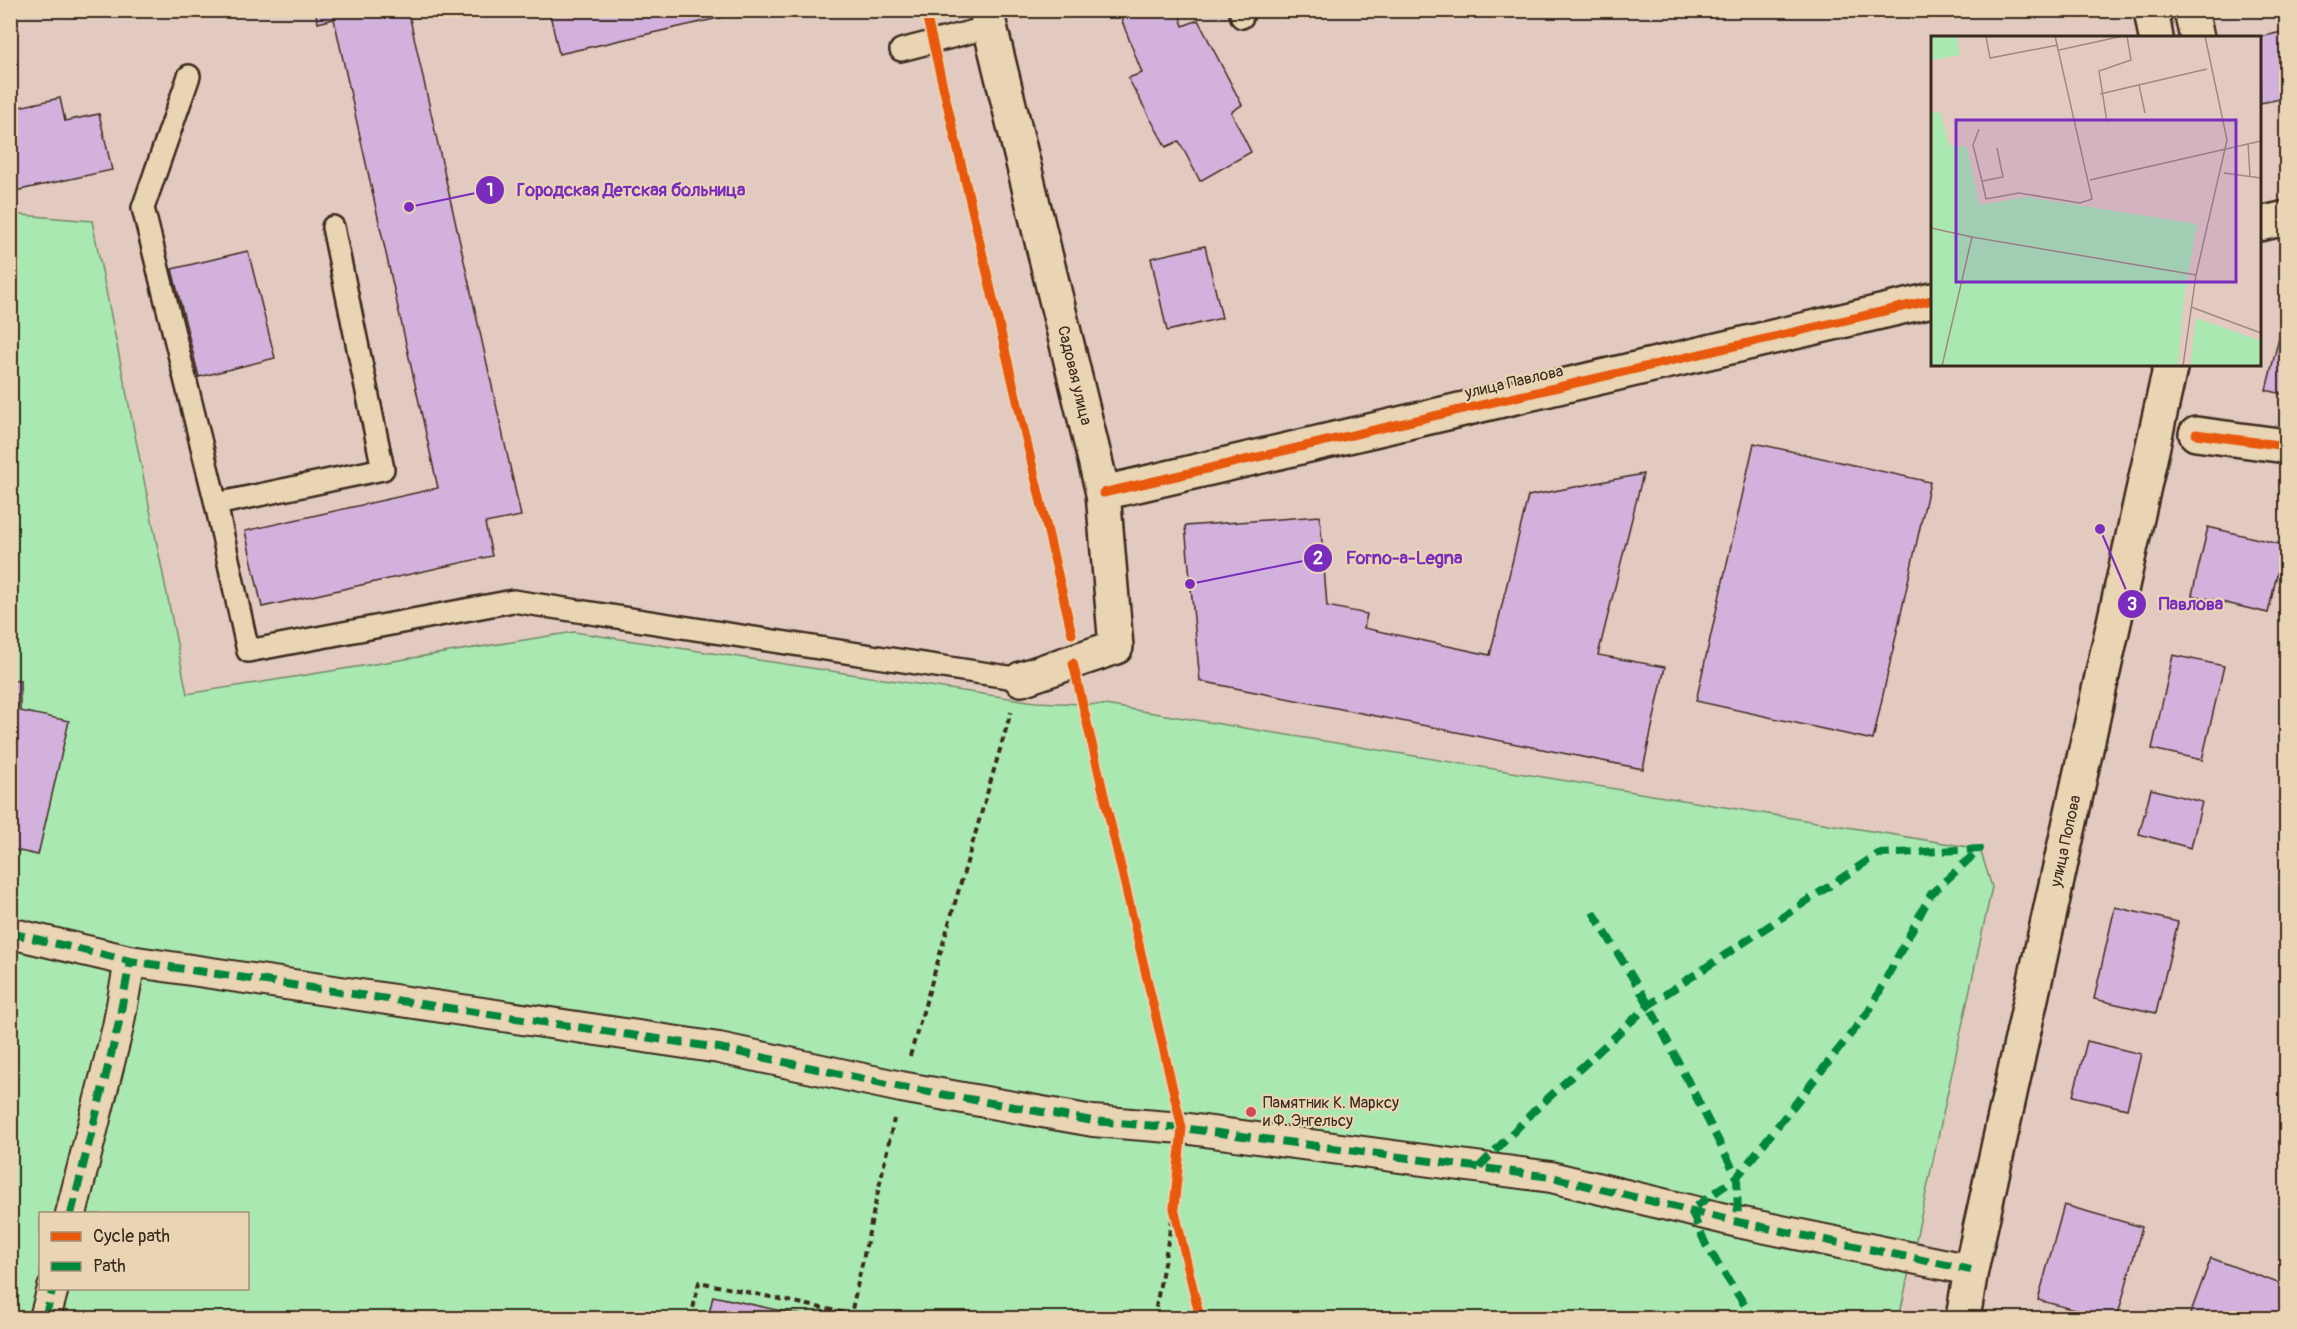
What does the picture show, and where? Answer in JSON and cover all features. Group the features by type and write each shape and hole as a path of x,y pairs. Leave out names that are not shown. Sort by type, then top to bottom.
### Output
{"street":[{"path":"2151,10 2156,36"},
{"path":"2191,10 2197,36"},
{"name":"Садовая улица","path":"988,19 1103,493 1116,647 1021,679"},
{"path":"2261,224 2286,218"},
{"name":"улица Павлова","path":"1103,493 1931,300"},
{"name":"улица Попова","path":"1963,1318 1971,1270 2171,366"},
{"path":"2196,434 2286,446"},
{"path":"10,933 130,961 719,1048 901,1087 1093,1121 1182,1128 1551,1177 1738,1222 1971,1270"},
{"path":"72,1212 118,1027 130,961"},
{"path":"45,1318 52,1290"}],"lane":[{"path":"901,50 988,19"},
{"path":"189,76 143,208 216,504 248,651 513,601 1021,679"},
{"path":"216,504 383,469 333,227"}],"path":[{"path":"1073,663 1182,1128 1174,1208 1154,1318"},
{"path":"852,1314 901,1087 1021,679"},
{"path":"1174,1208 1200,1318"},
{"path":"691,1318 699,1282 866,1318"}],"green space":[{"path":"10,214 92,221 187,694 574,632 1035,702 1105,705 1980,849 1992,887 1899,1318 11,1318"}],"building":[{"path":"72,10 111,10 73,17"},
{"path":"315,10 408,10 521,516 485,523 492,556 262,607 245,531 438,488 334,19 318,23"},
{"path":"549,10 754,10 559,54"},
{"path":"1105,10 1178,10 1183,26 1198,20 1242,105 1231,112 1251,152 1200,181 1179,141 1166,147 1128,78 1142,73 1119,13 1107,16"},
{"path":"2286,31 2286,98 2261,103 2261,37"},
{"path":"60,98 65,121 99,114 112,170 10,192 10,109"},
{"path":"1205,246 1222,318 1167,331 1151,258"},
{"path":"248,251 275,358 199,377 172,269"},
{"path":"2286,309 2286,395 2266,390"},
{"path":"1754,443 1930,482 1873,740 1696,701"},
{"path":"1643,474 1598,655 1665,667 1643,769 1200,681 1185,526 1320,516 1327,606 1367,614 1364,628 1490,655 1528,496"},
{"path":"2208,527 2284,545 2268,613 2192,595"},
{"path":"2173,655 2224,666 2202,760 2152,749"},
{"path":"10,680 20,681 20,711 69,721 38,855 10,849"},
{"path":"2151,789 2202,802 2191,848 2139,834"},
{"path":"2115,907 2178,922 2156,1013 2094,999"},
{"path":"2087,1041 2141,1054 2127,1109 2073,1096"},
{"path":"2064,1205 2142,1227 2117,1318 2105,1318 2038,1300"},
{"path":"2211,1258 2286,1286 2286,1318 2189,1317"},
{"path":"713,1296 814,1318 708,1318"}],"marked path":[{"path":"1479,1167 1533,1112 1649,1005 1878,854 1980,849 1931,894 1869,1011 1737,1177 1691,1210 1706,1245 1753,1318"},
{"path":"1593,912 1649,1005 1737,1177 1738,1222"},
{"path":"10,933 130,961"},
{"path":"72,1212 118,1027 130,961 719,1048 901,1087 1093,1121 1182,1128 1551,1177 1738,1222 1971,1270"},
{"path":"45,1318 52,1290"}],"cycle path":[{"path":"925,10 1072,634"},
{"path":"1103,493 1931,300"},
{"path":"2196,434 2286,446"},
{"path":"1073,663 1182,1128 1174,1208 1200,1318"}],"place":[{"name":"Городская Детская больница","path":"409,207"},
{"name":"Павлова","path":"2100,529"},
{"name":"Forno-a-Legna","path":"1190,584"},
{"name":"Памятник К. Марксу и Ф. Энгельсу","path":"1251,1112"}]}
